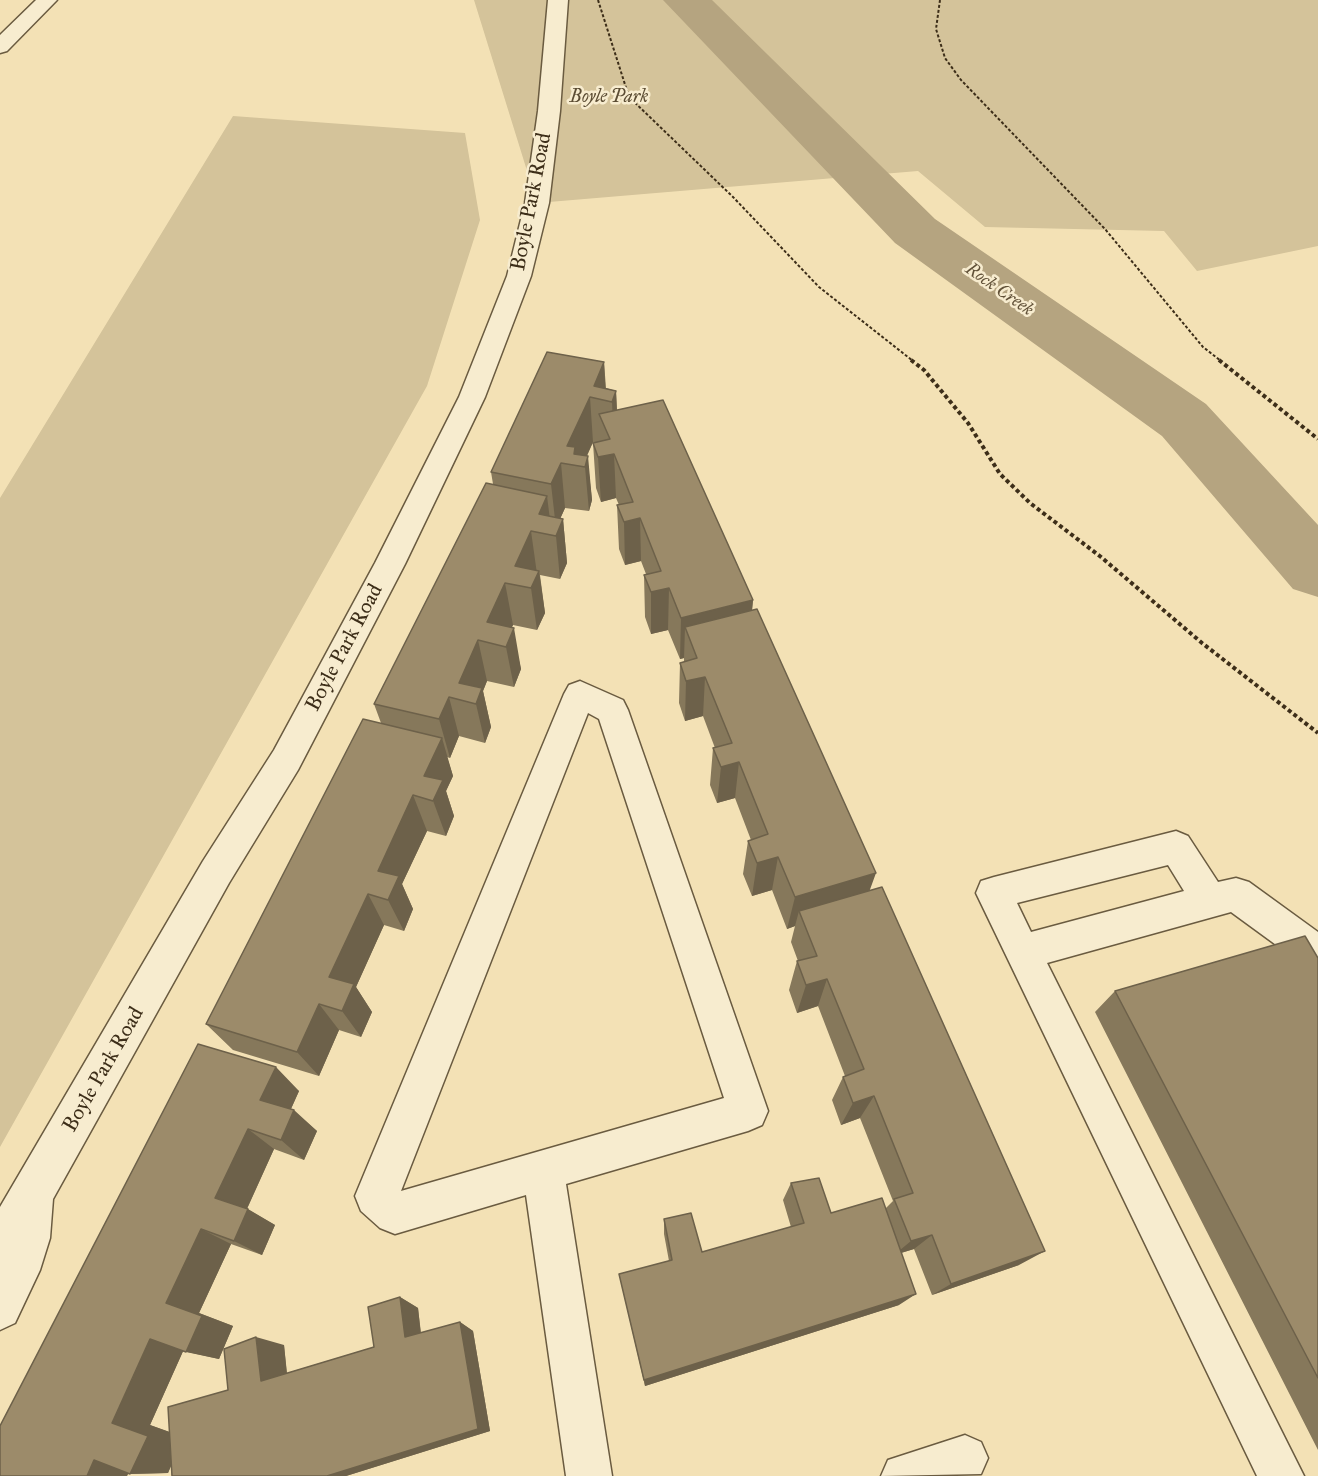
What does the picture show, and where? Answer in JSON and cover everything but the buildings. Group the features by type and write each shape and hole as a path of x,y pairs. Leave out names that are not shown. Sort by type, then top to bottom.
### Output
{"street":[{"path":"0,47 47,0"},
{"name":"Boyle Park Road","path":"0,1245 36,1189 216,873 285,760 390,564 472,397 519,276 537,202 550,100 558,0"},
{"path":"580,694 612,710 748,1111 543,1169 395,1213 376,1196 580,694"},
{"path":"1210,901 1176,847 994,893 1281,1476"},
{"path":"1022,952 1236,894 1318,954"},
{"path":"543,1169 589,1476"},
{"path":"0,1308 19,1270 29,1238 36,1189"},
{"path":"904,1476 965,1458"}],"path":[{"path":"598,0 608,23 620,75 629,97 733,197 819,288 924,370 968,423 1000,474 1030,503 1101,557 1202,643 1318,733"},
{"path":"940,0 936,29 945,58 961,80 1105,229 1203,347 1318,439"}],"green space":[{"name":"Boyle Park","path":"474,0 1318,0 1318,246 1197,271 1164,231 985,227 918,171 537,203"},
{"path":"233,116 465,133 480,220 427,386 0,1147 0,498"}],"waterway":[{"name":"Rock Creek","path":"686,0 915,231 1184,420 1318,570"}]}
